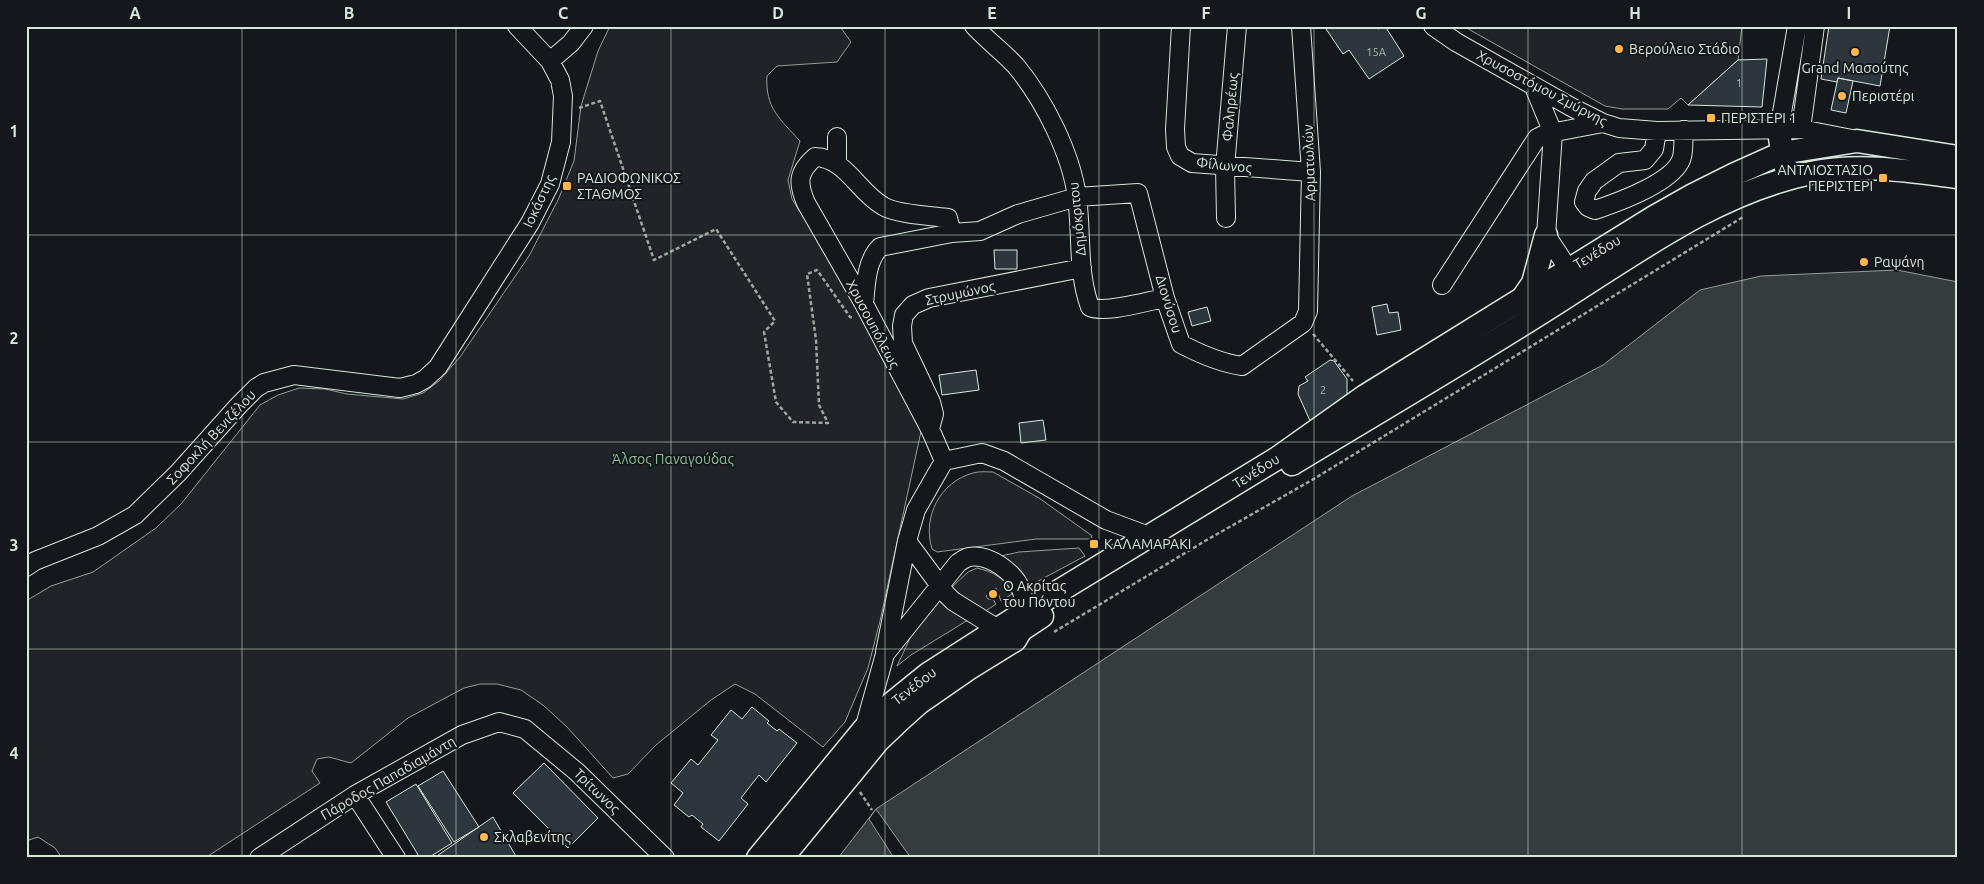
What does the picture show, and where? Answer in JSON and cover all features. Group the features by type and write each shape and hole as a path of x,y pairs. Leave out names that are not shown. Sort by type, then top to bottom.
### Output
{"main road":[{"path":"1778,130 1782,153 1808,174 1862,168 1958,177"},
{"path":"1808,174 1802,139 1858,141 1958,157"},
{"name":"Τενέδου","path":"758,858 864,729 886,708 928,674 1014,628 1574,279 1693,194 1782,153 1802,139"},
{"name":"Τενέδου","path":"782,858 878,742 919,703 955,678 1014,628 1149,536 1276,459 1365,396 1522,299 1574,279 1740,196 1808,174"},
{"path":"1522,299 1533,283 1546,235"}],"street":[{"name":"Ιοκάστης","path":"438,367 540,205 550,184 561,142 563,96 560,80 550,61 517,26"},
{"path":"550,61 570,43 584,26"},
{"name":"Δημόκριτου","path":"974,26 1014,65 1029,84 1063,148 1077,197 1082,268 1087,300 1090,307 1096,309 1165,298"},
{"name":"Φίλωνος","path":"1180,26 1174,129 1176,147 1180,156 1192,163 1310,172"},
{"name":"Φαληρέως","path":"1226,218 1225,167 1236,26"},
{"name":"Αρματωλών","path":"1301,26 1310,172 1309,300 1304,323"},
{"name":"Χρυσοστόμου Σμύρνης","path":"1433,26 1456,42 1534,87 1603,122 1620,128 1657,131 1778,130 1802,139"},
{"path":"1778,130 1797,26"},
{"path":"1802,139 1815,26"},
{"path":"1534,87 1553,133 1546,235 1574,279"},
{"path":"1442,285 1534,142 1545,134 1603,122"},
{"path":"1657,131 1654,150 1645,160 1619,163 1594,181 1587,191 1584,202 1588,207 1594,210 1629,198 1670,175 1682,159 1684,130"},
{"path":"837,164 838,137"},
{"name":"Χρυσουπόλεως","path":"944,461 930,429 861,312 800,189 800,177 815,157 824,158 837,164 883,207 948,218 952,233"},
{"name":"Διονύσου","path":"1077,197 1138,192 1165,298 1181,344 1193,350 1242,366 1304,323"},
{"path":"861,312 872,254 880,247 952,233 980,231 1018,214 1077,197"},
{"name":"Στρυμώνος","path":"930,429 934,414 931,402 903,343 902,326 904,316 913,305 929,298 1082,268"},
{"name":"Σοφοκλή Βενιζέλου","path":"26,567 35,561 98,536 135,515 178,474 239,405 264,382 294,374 400,388 416,384 432,374 438,367"},
{"path":"864,729 885,654 906,540 916,510 944,461 982,453 1004,461 1106,520 1149,536"},
{"path":"885,654 940,586 958,563 968,557 980,557 1002,568 1015,580 1022,592 1014,628 953,601 940,586 906,540"},
{"name":"Πάροδος Παπαδιαμάντη","path":"259,858 355,795 462,735 499,722 525,729"},
{"name":"Τρίτωνος","path":"525,729 577,772 665,858"},
{"path":"355,795 396,858"}],"path":[{"path":"563,112 600,101 654,260 716,229 776,320 764,332 776,402 793,422 828,423 819,405 816,340 807,274 817,270 850,317 861,312"},
{"path":"1049,636 1205,541 1312,480 1749,213"},
{"path":"1304,323 1365,396"},
{"path":"858,790 872,810"}],"green space":[{"name":"Άλσος Παναγούδας","path":"610,26 835,26 841,28 851,42 837,62 777,66 767,76 768,97 771,105 780,119 800,141 788,180 792,199 828,256 922,427 868,668 845,722 823,747 755,694 735,684 711,700 656,745 628,774 613,778 567,727 543,705 521,690 497,684 480,684 464,688 408,718 351,763 329,757 317,759 312,771 320,783 205,858 62,858 55,848 38,837 26,841 26,601 51,586 93,572 156,528 181,504 260,405 278,395 299,388 325,389 347,394 403,399 423,393 439,381 460,357 529,256 558,200 574,161 581,106 598,51"},
{"path":"1463,26 1742,26 1738,60 1688,105 1681,98 1668,109 1622,109 1605,106"},
{"path":"975,472 993,472 1039,498 1091,535 1092,539 1036,539 937,552 932,549 930,525 932,513 936,502 943,493 951,484"},
{"path":"1079,548 1085,556 1027,587 1023,577 1001,556 1019,552"},
{"path":"977,568 998,576 1012,594 1001,601 996,588 986,596 988,599 993,599 996,604 984,612 951,588 968,572"},
{"path":"938,593 968,620 911,655 897,666 912,634"}],"shaded area":[{"path":"1897,270 1958,282 1958,858 838,858 876,809 1352,496 1603,365 1700,290 1761,276"}],"pier":[{"path":"876,809 911,858 894,858 869,819"}],"building":[{"path":"1324,26 1376,26 1378,29 1385,26 1404,56 1369,79 1349,50 1343,54"},
{"name":"Grand Μασούτης","path":"1829,26 1890,26 1880,86 1838,78 1837,82 1821,79"},
{"path":"1767,59 1762,107 1688,105 1738,60"},
{"name":"Περιστέρι","path":"1838,78 1853,81 1846,113 1831,110"},
{"path":"994,250 1017,250 1017,269 995,269"},
{"path":"1387,304 1389,313 1398,312 1401,330 1377,335 1372,307"},
{"path":"1207,307 1211,321 1192,326 1188,312"},
{"path":"1330,360 1334,361 1347,379 1347,401 1311,423 1298,394 1299,386 1308,381 1305,377"},
{"path":"976,370 979,390 942,395 939,375"},
{"path":"1043,420 1046,440 1021,443 1019,423"},
{"path":"752,707 769,721 767,723 777,731 779,729 797,743 766,782 759,775 741,798 748,804 719,841 701,827 703,824 692,815 689,817 674,805 683,793 671,783 691,759 698,765 718,740 711,735 731,710 742,719"},
{"path":"544,763 598,818 568,848 513,793"},
{"path":"443,771 479,827 454,842 418,786"},
{"path":"416,784 452,843 428,858 420,858 386,802"},
{"name":"Σκλαβενίτης","path":"493,817 517,858 434,858"}],"place":[{"name":"Βερούλειο Στάδιο","path":"1619,49"},
{"name":"Grand Μασούτης","path":"1855,52"},
{"name":"Περιστέρι","path":"1842,96"},
{"name":"ΠΕΡΙΣΤΕΡΙ 1","path":"1711,118"},
{"name":"ΑΝΤΛΙΟΣΤΑΣΙΟ ΠΕΡΙΣΤΕΡΙ","path":"1883,178"},
{"name":"ΡΑΔΙΟΦΩΝΙΚΟΣ ΣΤΑΘΜΟΣ","path":"567,186"},
{"name":"Ραψάνη","path":"1864,262"},
{"name":"ΚΑΛΑΜΑΡΑΚΙ","path":"1094,544"},
{"name":"Ο Ακρίτας του Πόντου","path":"993,594"},
{"name":"Σκλαβενίτης","path":"484,837"}]}
